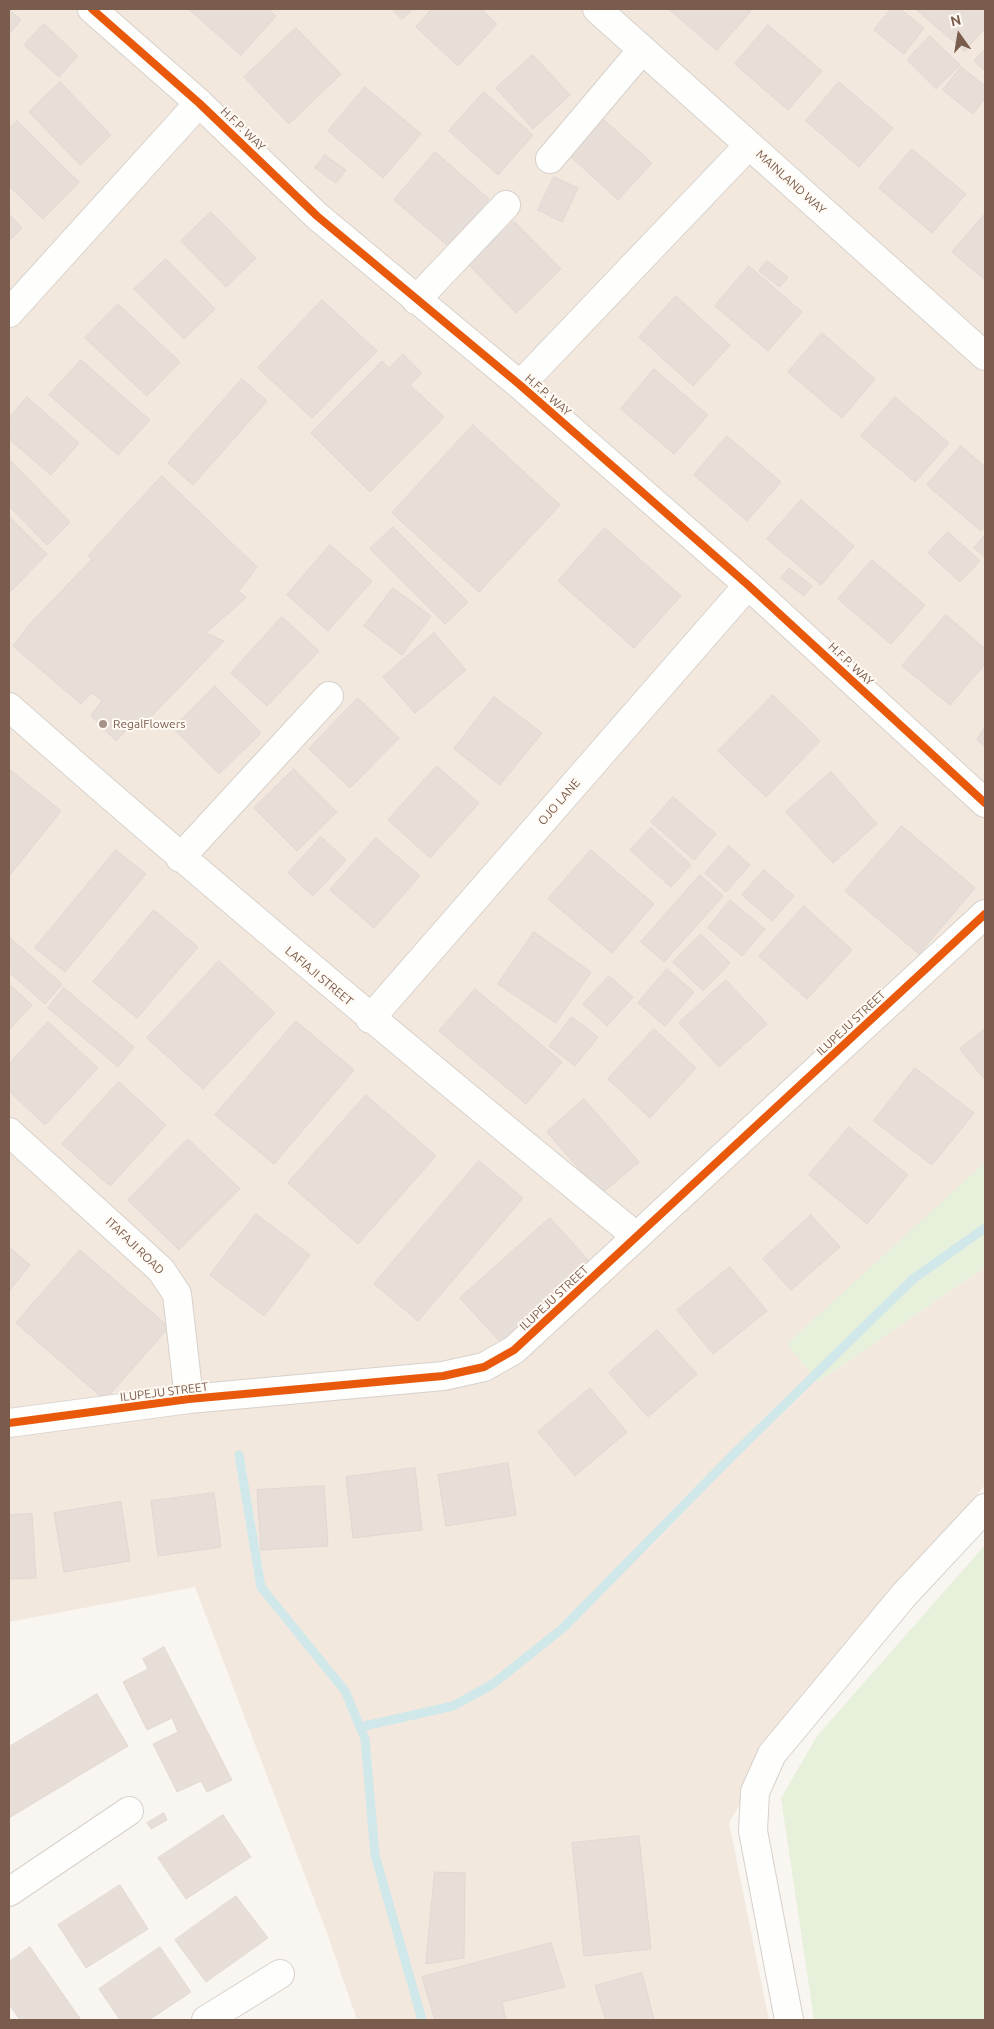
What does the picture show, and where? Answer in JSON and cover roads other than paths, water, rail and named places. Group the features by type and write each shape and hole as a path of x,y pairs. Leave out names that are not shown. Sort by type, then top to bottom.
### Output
{"street":[{"name":"H.F.P. WAY","path":"92,9 199,103 318,216 416,300 520,385 748,585 985,803"},
{"name":"MAINLAND WAY","path":"597,9 985,356"},
{"path":"550,160 642,50"},
{"path":"9,313 199,103"},
{"name":"H.F.P. WAY","path":"520,385 749,145"},
{"path":"416,300 506,205"},
{"name":"OJO LANE","path":"370,1018 748,585"},
{"path":"180,858 329,696"},
{"name":"LAFIAJI STREET","path":"9,707 180,858 370,1018 636,1236"},
{"name":"ILUPEJU STREET","path":"9,1423 189,1399 442,1376 484,1367 514,1350 985,914"},
{"name":"ITAFAJI ROAD","path":"9,1132 161,1270 177,1294 189,1399"},
{"path":"789,2020 753,1831 755,1792 772,1754 904,1595 985,1508"},
{"path":"9,1892 129,1811"},
{"path":"206,2020 280,1974"}],"waterway":[{"path":"360,1727 453,1706 493,1684 563,1628 733,1455 913,1279 985,1228"},
{"path":"239,1455 261,1587 345,1691 365,1739 375,1855 422,2020"}],"place":[{"name":"RegalFlowers","path":"103,724"}]}
